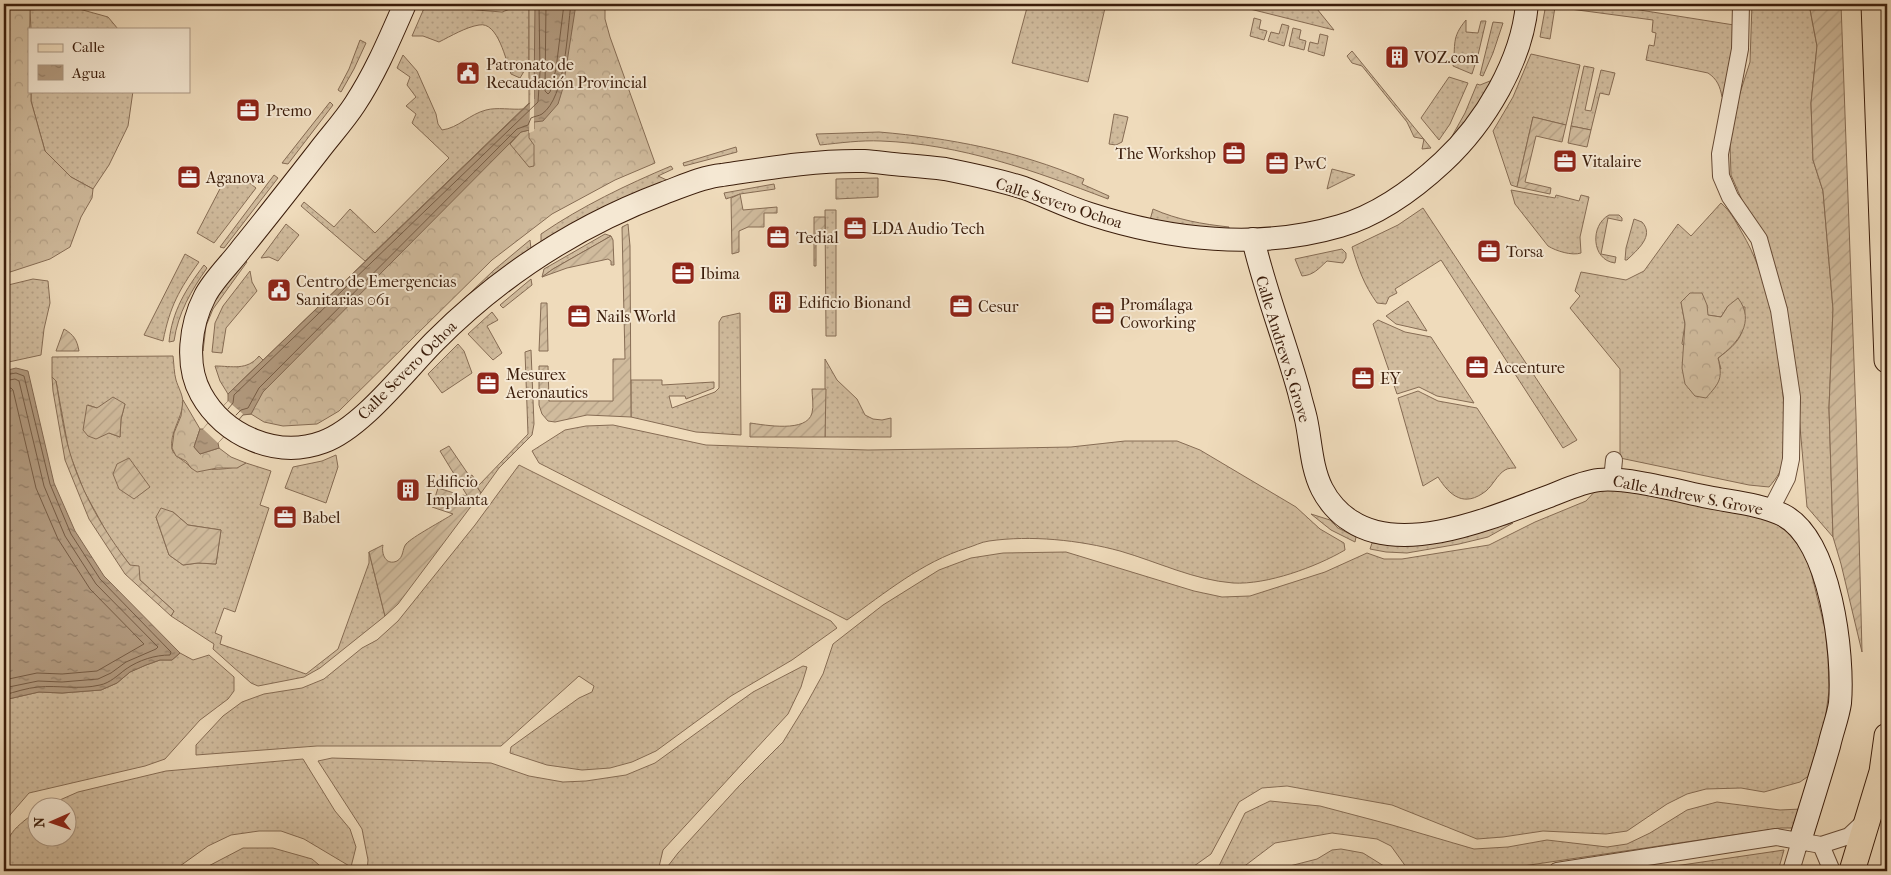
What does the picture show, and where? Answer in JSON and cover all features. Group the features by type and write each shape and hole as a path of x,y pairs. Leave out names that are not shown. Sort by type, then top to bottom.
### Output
{"main road":[{"path":"1874,4 1887,360"},
{"path":"1855,868 1882,772 1887,736"}],"street":[{"name":"Calle Severo Ochoa","path":"405,4 377,67 353,107 205,295 192,334 191,358 194,378 201,394 223,422 255,442 280,447 318,444 342,433 361,417 435,341 490,289 536,256 595,222 710,176 788,165 864,161 941,168 1023,188 1086,213 1150,231 1186,237 1252,239 1302,235 1345,225 1377,210 1402,195 1456,150 1487,111 1510,67 1525,22 1527,4"},
{"path":"1741,4 1740,49 1720,154 1721,176 1730,197 1759,239 1779,310 1792,397 1791,459 1787,478 1770,511"},
{"name":"Calle Andrew S. Grove","path":"1252,239 1259,269 1293,369 1306,419 1316,474 1323,491 1334,507 1350,521 1369,531 1387,535 1406,535 1465,526 1585,483 1613,470 1654,486 1770,511 1784,516 1799,527 1820,563 1830,597 1839,644 1840,705 1810,843"},
{"path":"1557,871 1599,868 1776,837 1810,843 1850,836 1868,818"},
{"path":"1791,871 1810,843"},
{"path":"1810,843 1832,871"}],"green space":[{"path":"513,4 529,4 529,63 520,78 511,74 496,35 486,25 469,28 439,42 423,36 412,36 425,6 502,12 510,9"},
{"path":"529,4 605,4 605,19 610,37 655,163 615,180 552,214 492,260 339,411 317,424 283,426 264,422 251,414 243,414 228,394 529,103"},
{"path":"1028,4 1087,4 1105,8 1088,82 1012,63"},
{"path":"1247,4 1313,4 1334,30 1246,8"},
{"path":"1546,4 1602,4 1734,25 1726,99 1722,97 1716,80 1708,73 1646,60 1649,45 1654,46 1656,33 1652,32 1653,20 1555,7 1550,39 1540,37"},
{"path":"1752,4 1809,4 1817,46 1811,103 1813,160 1823,191 1833,309 1829,408 1833,537 1807,507 1793,346 1779,282 1755,222 1741,198 1731,175 1730,144 1739,96 1750,62"},
{"path":"1809,4 1841,4 1856,417 1862,652 1833,537 1829,408 1833,309 1823,191 1813,160 1811,103 1817,46"},
{"path":"72,7 108,17 117,28 31,28 30,10"},
{"path":"4,8 9,10 30,10 30,28 28,28 28,92 31,92 31,101 45,151 71,177 93,189 92,198 81,217 70,247 50,259 4,274 4,151 9,142 4,120"},
{"path":"1254,18 1261,20 1259,29 1267,31 1264,40 1250,36"},
{"path":"1466,20 1466,32 1478,33 1481,21 1486,21 1472,74 1453,66 1456,37"},
{"path":"1493,22 1503,23 1483,76 1480,75"},
{"path":"1282,24 1289,26 1284,46 1268,41 1271,32 1279,34"},
{"path":"1293,28 1301,30 1299,39 1306,41 1304,50 1289,46"},
{"path":"1320,34 1328,36 1324,56 1308,51 1310,42 1318,44"},
{"path":"360,40 366,43 341,92 338,90 349,69"},
{"path":"1352,51 1424,139 1414,137 1407,122 1362,66 1352,63 1347,56"},
{"path":"1531,54 1580,65 1566,125 1533,117 1517,187 1511,185 1493,131 1513,97"},
{"path":"403,55 417,71 442,130 453,127 486,110 523,109 365,261 301,206 304,202 334,227 350,209 375,233 449,158 412,123 416,114 406,106 416,97 407,85 410,77 397,68"},
{"path":"1584,66 1594,68 1585,110 1591,111 1601,70 1615,73 1609,95 1600,93 1591,130 1571,126"},
{"path":"1449,77 1468,83 1450,124 1439,140 1421,118"},
{"path":"1495,79 1484,99 1451,138 1465,113 1477,84 1480,85"},
{"path":"31,92 133,92 128,126 109,165 93,189 71,177 45,151 31,101"},
{"path":"330,102 333,105 288,164 282,163"},
{"path":"1114,114 1128,117 1122,142 1116,145 1109,144"},
{"path":"1533,117 1566,125 1562,142 1536,136 1525,182 1551,188 1550,194 1517,187"},
{"path":"1571,126 1591,130 1587,147 1568,143"},
{"path":"529,130 529,138 534,145 534,166 529,167 510,144 521,132"},
{"path":"879,132 958,142 1009,153 1084,179 1082,184 1109,196 1108,199 1025,169 969,153 911,143 881,141 858,141 820,145 816,134"},
{"path":"1424,139 1431,148 1422,149"},
{"path":"736,147 737,152 684,166 683,163"},
{"path":"671,166 673,169 658,176 671,182 541,243 541,234 572,214 621,188"},
{"path":"1332,169 1355,175 1327,189"},
{"path":"274,175 278,178 224,248 220,247"},
{"path":"243,178 256,188 214,243 197,233 223,183 231,184"},
{"path":"878,178 878,197 836,199 836,179"},
{"path":"774,184 775,189 740,194 726,199 724,193"},
{"path":"1511,190 1555,198 1556,195 1579,201 1581,195 1589,197 1580,237 1581,253 1564,253 1548,246 1515,204"},
{"path":"740,194 743,210 777,207 777,213 764,213 764,227 748,227 739,231 739,252 732,254 731,198"},
{"path":"1721,203 1734,219 1751,250 1766,290 1775,332 1788,443 1783,465 1769,487 1749,485 1620,458 1620,369 1570,308 1580,296 1575,291 1581,272 1626,280 1644,271 1678,224 1691,236","holes":["1681,302 1707,305 1707,315 1721,317 1728,306 1745,307 1744,324 1740,337 1732,347 1718,358 1721,369 1682,344 1685,324"]},
{"path":"1423,208 1577,440 1563,448 1441,260 1395,289 1397,293 1389,297 1386,304 1377,303 1368,290 1352,247 1398,225"},
{"path":"1153,209 1190,221 1229,227 1228,231 1150,220"},
{"path":"825,210 836,210 836,336 826,336"},
{"path":"1609,215 1619,215 1622,221 1608,218 1601,254 1616,257 1615,263 1601,256 1596,242 1599,226"},
{"path":"814,217 825,217 825,230 816,231 816,266 814,266"},
{"path":"1634,219 1642,222 1647,232 1646,238 1640,247 1625,260 1626,248"},
{"path":"286,224 299,235 278,261 269,257 261,258"},
{"path":"628,224 630,246 631,417 587,415 555,422 548,421 542,414 539,405 539,366 548,366 549,401 613,401 613,359 625,359 622,227"},
{"path":"605,234 611,236 542,277 544,269"},
{"path":"611,236 613,240 614,265 611,265 611,261 608,259 567,268 542,277 553,269"},
{"path":"530,240 531,249 446,316 494,270"},
{"path":"1342,249 1346,253 1343,263 1327,261 1313,273 1302,276 1295,259"},
{"path":"185,254 199,262 176,299 163,341 144,335"},
{"path":"245,260 247,262 213,309 206,326 203,351 201,342 210,307"},
{"path":"204,265 207,268 186,303 174,341 169,342 173,320 181,301"},
{"path":"250,271 252,282 257,291 226,328 222,353 212,352 215,323 223,306"},
{"path":"33,279 48,281 50,303 41,355 4,363 4,286"},
{"path":"531,279 532,285 503,308 500,305"},
{"path":"1690,293 1702,293 1707,305 1708,315 1721,317 1728,306 1738,298 1745,315 1745,324 1738,339 1718,358 1719,380 1706,398 1695,396 1685,384 1682,368 1685,324 1681,302"},
{"path":"1408,301 1427,331 1396,324 1386,316"},
{"path":"541,303 547,303 548,351 539,351"},
{"path":"492,312 498,320 487,326 502,353 493,360 468,334"},
{"path":"740,313 741,435 696,432 631,417 631,380 662,380 662,385 714,382 714,388 686,399 685,396 669,396 672,408 715,392 719,388 719,322 722,317"},
{"path":"1378,320 1405,332 1431,337 1474,403 1437,396 1419,387 1397,394 1373,324"},
{"path":"64,329 74,338 79,351 56,351"},
{"path":"458,344 464,351 472,373 442,393 428,374"},
{"path":"531,350 534,424 532,435 499,468 481,493 470,476 472,475 479,485 528,434 525,352"},
{"path":"173,356 175,377 183,403 172,438 173,452 191,468 226,469 246,463 271,471 260,505 269,508 235,612 224,608 215,633 222,636 220,644 306,674 338,649 369,563 369,552 385,616 320,668 304,677 258,686 251,683 213,649 214,644 171,616 174,611 140,580 112,542 84,491 69,452 56,381 52,377 52,357","holes":["125,404 121,419 120,437 109,433 88,405 97,408","173,512 188,525 221,530 216,564 198,563 183,565 169,555 156,517"]},
{"path":"259,356 263,360 228,394 220,381 215,366 244,366"},
{"path":"825,359 837,380 857,399 865,415 873,419 891,418 891,437 825,437"},
{"path":"52,377 56,381 70,453 87,497 111,539 130,565 139,566 140,580 174,611 171,616 125,574 89,519 65,460"},
{"path":"812,389 826,389 825,437 750,437 750,423 785,426 802,423 809,419 813,410"},
{"path":"1418,391 1438,401 1477,408 1516,468 1505,470 1486,491 1471,499 1458,497 1447,490 1438,477 1423,486 1398,398"},
{"path":"113,397 125,404 121,419 120,437 109,433 96,439 88,436 83,430 87,405 97,408"},
{"path":"183,400 200,429 194,447 200,454 219,448 231,457 246,463 237,468 217,468 197,472 186,461 176,456 172,448 174,433 181,416"},
{"path":"613,425 706,445 868,450 1071,447 1125,441 1177,441 1200,450 1296,507 1320,529 1344,543 1345,550 1320,563 1291,574 1261,581 1233,583 1204,578 1120,551 1072,541 1021,538 989,541 935,561 890,589 847,620 539,463 532,451 565,430 586,426"},
{"path":"449,446 481,493 398,604 385,616 369,552 383,545 383,552 387,561 397,561 409,541 453,514 432,507 438,488 454,493 457,499 463,495 468,497 440,451"},
{"path":"336,455 338,467 326,503 285,488 293,467 322,461"},
{"path":"129,458 150,487 134,499 119,489 113,474 117,464"},
{"path":"519,465 831,621 837,628 792,660 731,696 656,751 632,762 610,768 582,770 547,765 510,753 511,747 579,698 592,692 594,686 579,676 501,746 317,746 196,755 196,745 223,716 242,702 264,694 302,688 324,679 362,648 377,640 398,621 475,525"},
{"path":"1597,489 1618,489 1769,519 1787,532 1801,548 1810,568 1825,629 1828,658 1829,691 1823,735 1810,775 1800,782 1764,792 1741,788 1706,789 1687,794 1667,804 1627,831 1606,834 1543,831 1477,839 1392,805 1287,786 1262,788 1239,802 1211,854 1187,871 668,871 668,866 678,853 739,786 783,742 823,674 833,644 883,605 939,570 971,558 1003,553 1066,552 1194,591 1222,597 1250,596 1325,572 1367,553 1384,559 1402,559 1489,545 1535,522 1586,501"},
{"path":"161,508 173,512 188,525 221,530 216,564 198,563 183,565 169,555 156,517"},
{"path":"1311,514 1330,520 1338,528 1356,537 1355,542 1331,530"},
{"path":"1513,523 1488,537 1459,544 1407,553 1370,549 1372,543 1409,546 1434,543"},
{"path":"180,653 193,660 209,655 234,677 234,691 228,699 200,720 165,759 145,766 29,793 10,815 4,827 4,700 39,692 62,693 101,690 117,683 130,672 160,660 172,660"},
{"path":"803,666 807,667 801,687 788,714 663,850 658,871 367,871 368,860 362,829 318,761 332,758 491,763 529,776 563,782 586,781 626,775 655,763 753,692"},
{"path":"303,759 335,811 350,829 356,847 351,867 304,839 281,831 259,831 231,835 208,846 173,871 4,871 5,850 10,835 28,818 28,848 78,848 78,798 64,798 78,792 166,771"},
{"path":"1270,801 1320,806 1474,849 1508,847 1547,840 1607,847 1627,844 1650,833 1687,810 1717,802 1780,810 1801,809 1796,828 1781,828 1489,871 1409,871 1391,846 1377,839 1332,833 1275,843 1238,871 1214,871 1217,870 1245,813"},
{"path":"243,848 273,848 312,859 326,871 246,869 240,871 199,871"},
{"path":"1341,849 1363,853 1392,871 1278,871 1278,869 1317,859 1332,850"},
{"path":"1784,850 1778,871 1641,871"}],"water":[{"path":"535,4 576,4 563,88 558,104 543,121 534,122 534,129 521,132 263,392 251,414 243,415 218,443 219,448 200,454 194,447 200,429 203,429 228,401 228,394 534,99"},
{"path":"16,368 28,371 54,483 75,531 104,576 180,653 172,660 160,660 130,672 117,683 101,690 62,693 39,692 4,700 4,371"}],"pier":[{"path":"531,80 534,80 534,131 529,133"},
{"path":"228,401 243,414 218,443 203,429"}],"place":[{"name":"VOZ.com","path":"1397,57"},
{"name":"Patronato de Recaudación Provincial","path":"468,73"},
{"name":"Premo","path":"248,110"},
{"name":"The Workshop","path":"1234,153"},
{"name":"Vitalaire","path":"1565,161"},
{"name":"PwC","path":"1277,163"},
{"name":"Aganova","path":"189,177"},
{"name":"LDA Audio Tech","path":"855,228"},
{"name":"Tedial","path":"778,237"},
{"name":"Torsa","path":"1489,251"},
{"name":"Ibima","path":"683,273"},
{"name":"Centro de Emergencias Sanitarias 061","path":"279,290"},
{"name":"Edificio Bionand","path":"780,302"},
{"name":"Cesur","path":"961,306"},
{"name":"Promálaga Coworking","path":"1103,313"},
{"name":"Nails World","path":"579,316"},
{"name":"Accenture","path":"1477,367"},
{"name":"EY","path":"1363,378"},
{"name":"Mesurex Aeronautics","path":"488,383"},
{"name":"Edificio Implanta","path":"408,490"},
{"name":"Babel","path":"285,517"}]}
